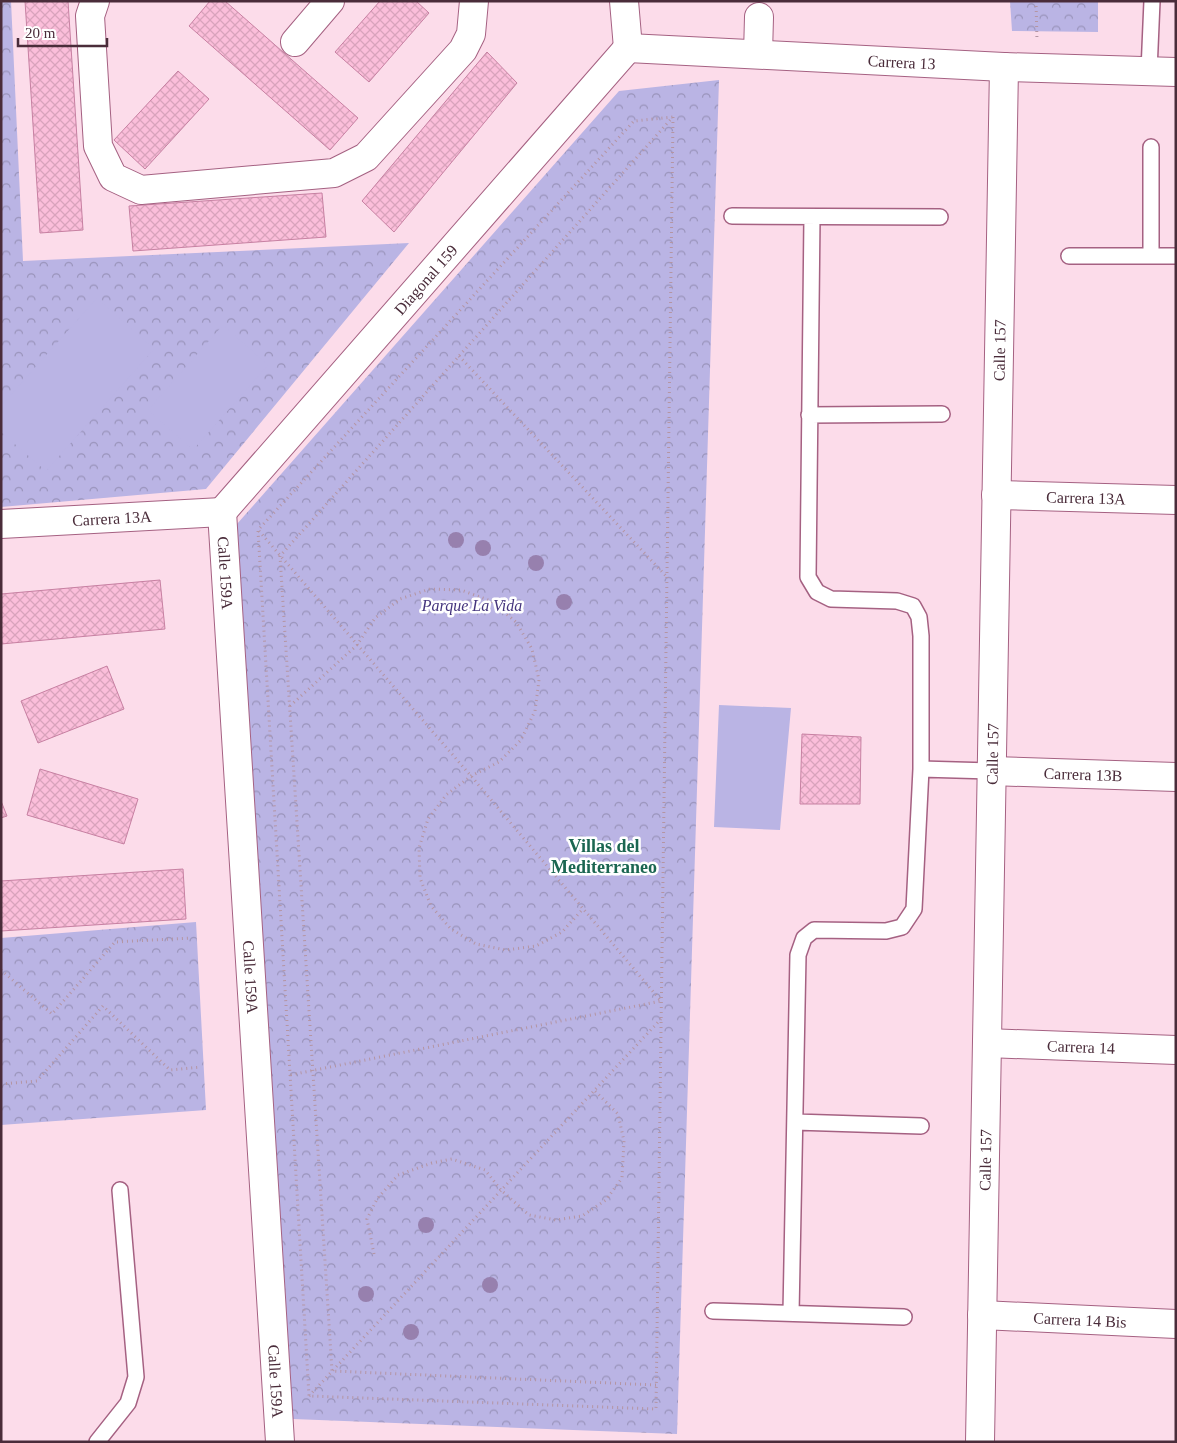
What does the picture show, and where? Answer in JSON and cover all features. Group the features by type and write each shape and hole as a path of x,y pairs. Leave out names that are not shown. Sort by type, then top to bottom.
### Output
{"street":[{"path":"95,1 90,16 98,146 113,177 141,190 334,173 366,157 463,50 471,34 474,1"},
{"path":"295,42 330,1"},
{"path":"624,1 628,48"},
{"path":"758,54 759,9"},
{"name":"Carrera 13","path":"628,48 1004,67 1176,72"},
{"name":"Diagonal 159","path":"222,512 628,48"},
{"name":"Calle 157","path":"980,1442 1004,67"},
{"name":"Carrera 13A","path":"996,495 1176,500"},
{"name":"Carrera 13A","path":"1,524 222,512"},
{"name":"Calle 159A","path":"222,512 280,1442"},
{"name":"Carrera 13B","path":"991,771 1176,777"},
{"name":"Carrera 14","path":"987,1043 1176,1050"},
{"name":"Carrera 14 Bis","path":"982,1315 1176,1324"}],"lane":[{"path":"1149,71 1152,1"},
{"path":"1151,147 1151,256"},
{"path":"732,216 940,216"},
{"path":"791,1313 798,955 804,938 814,930 886,931 902,927 914,909 921,769 922,636 919,617 913,606 897,601 832,599 817,592 808,577 812,217"},
{"path":"1069,256 1176,256"},
{"path":"810,415 942,414"},
{"path":"921,769 991,771"},
{"path":"796,1122 921,1126"},
{"path":"97,1442 128,1403 136,1377 120,1190"},
{"path":"712,1311 904,1317"}],"path":[{"path":"1036,1 1038,68"},
{"path":"332,1371 280,556 673,117"},
{"path":"309,1396 258,530 634,121 673,117"},
{"path":"309,1396 656,1409 673,117"},
{"path":"459,356 667,576"},
{"path":"258,530 661,1001"},
{"path":"290,706 357,645 375,618 400,599 430,589 461,590 491,601 516,622 532,649 539,680 535,711 521,740 499,762 470,776 446,795 428,819 419,848 420,878 431,906 450,929 476,944 506,950 536,946 562,932 582,910"},
{"path":"1,970 52,1014 115,942 191,938"},
{"path":"290,1075 661,1001"},
{"path":"1,1084 37,1081 102,1006 170,1070 201,1067"},
{"path":"309,1396 661,1018"},
{"path":"374,1254 367,1218 377,1199 398,1174 432,1163 452,1159 485,1170 501,1190 529,1215 556,1220 582,1216 606,1200 622,1178 624,1141 618,1114 594,1090"},
{"path":"332,1371 656,1385"}],"green space":[{"path":"1,1 11,1 23,261 409,243 206,489 1,507"},
{"path":"1010,1 1098,1 1098,32 1012,31"},
{"name":"Parque La Vida","path":"719,80 677,1434 293,1419 237,524 619,91"},
{"path":"97,298 154,349 46,471 1,432 1,406"},
{"path":"223,325 268,365 193,450 148,410"},
{"path":"719,705 791,708 780,830 714,827"},
{"path":"196,922 206,1110 1,1125 1,938"}],"building":[{"path":"25,1 68,1 83,230 40,233"},
{"path":"210,1 225,1 358,118 330,150 189,26"},
{"path":"380,1 416,1 429,13 369,82 335,52"},
{"path":"487,52 517,83 394,232 362,201"},
{"path":"178,71 209,99 145,169 114,140"},
{"path":"322,193 326,237 133,251 129,206"},
{"path":"160,580 165,629 1,644 1,594"},
{"path":"107,666 124,709 38,743 21,701"},
{"path":"802,734 861,737 860,804 800,804"},
{"path":"40,769 138,799 124,844 27,815"},
{"path":"1,801 7,816 1,818"},
{"path":"183,869 186,919 1,931 1,881"}],"district":[{"name":"Villas del Mediterraneo","path":"604,856"}]}
